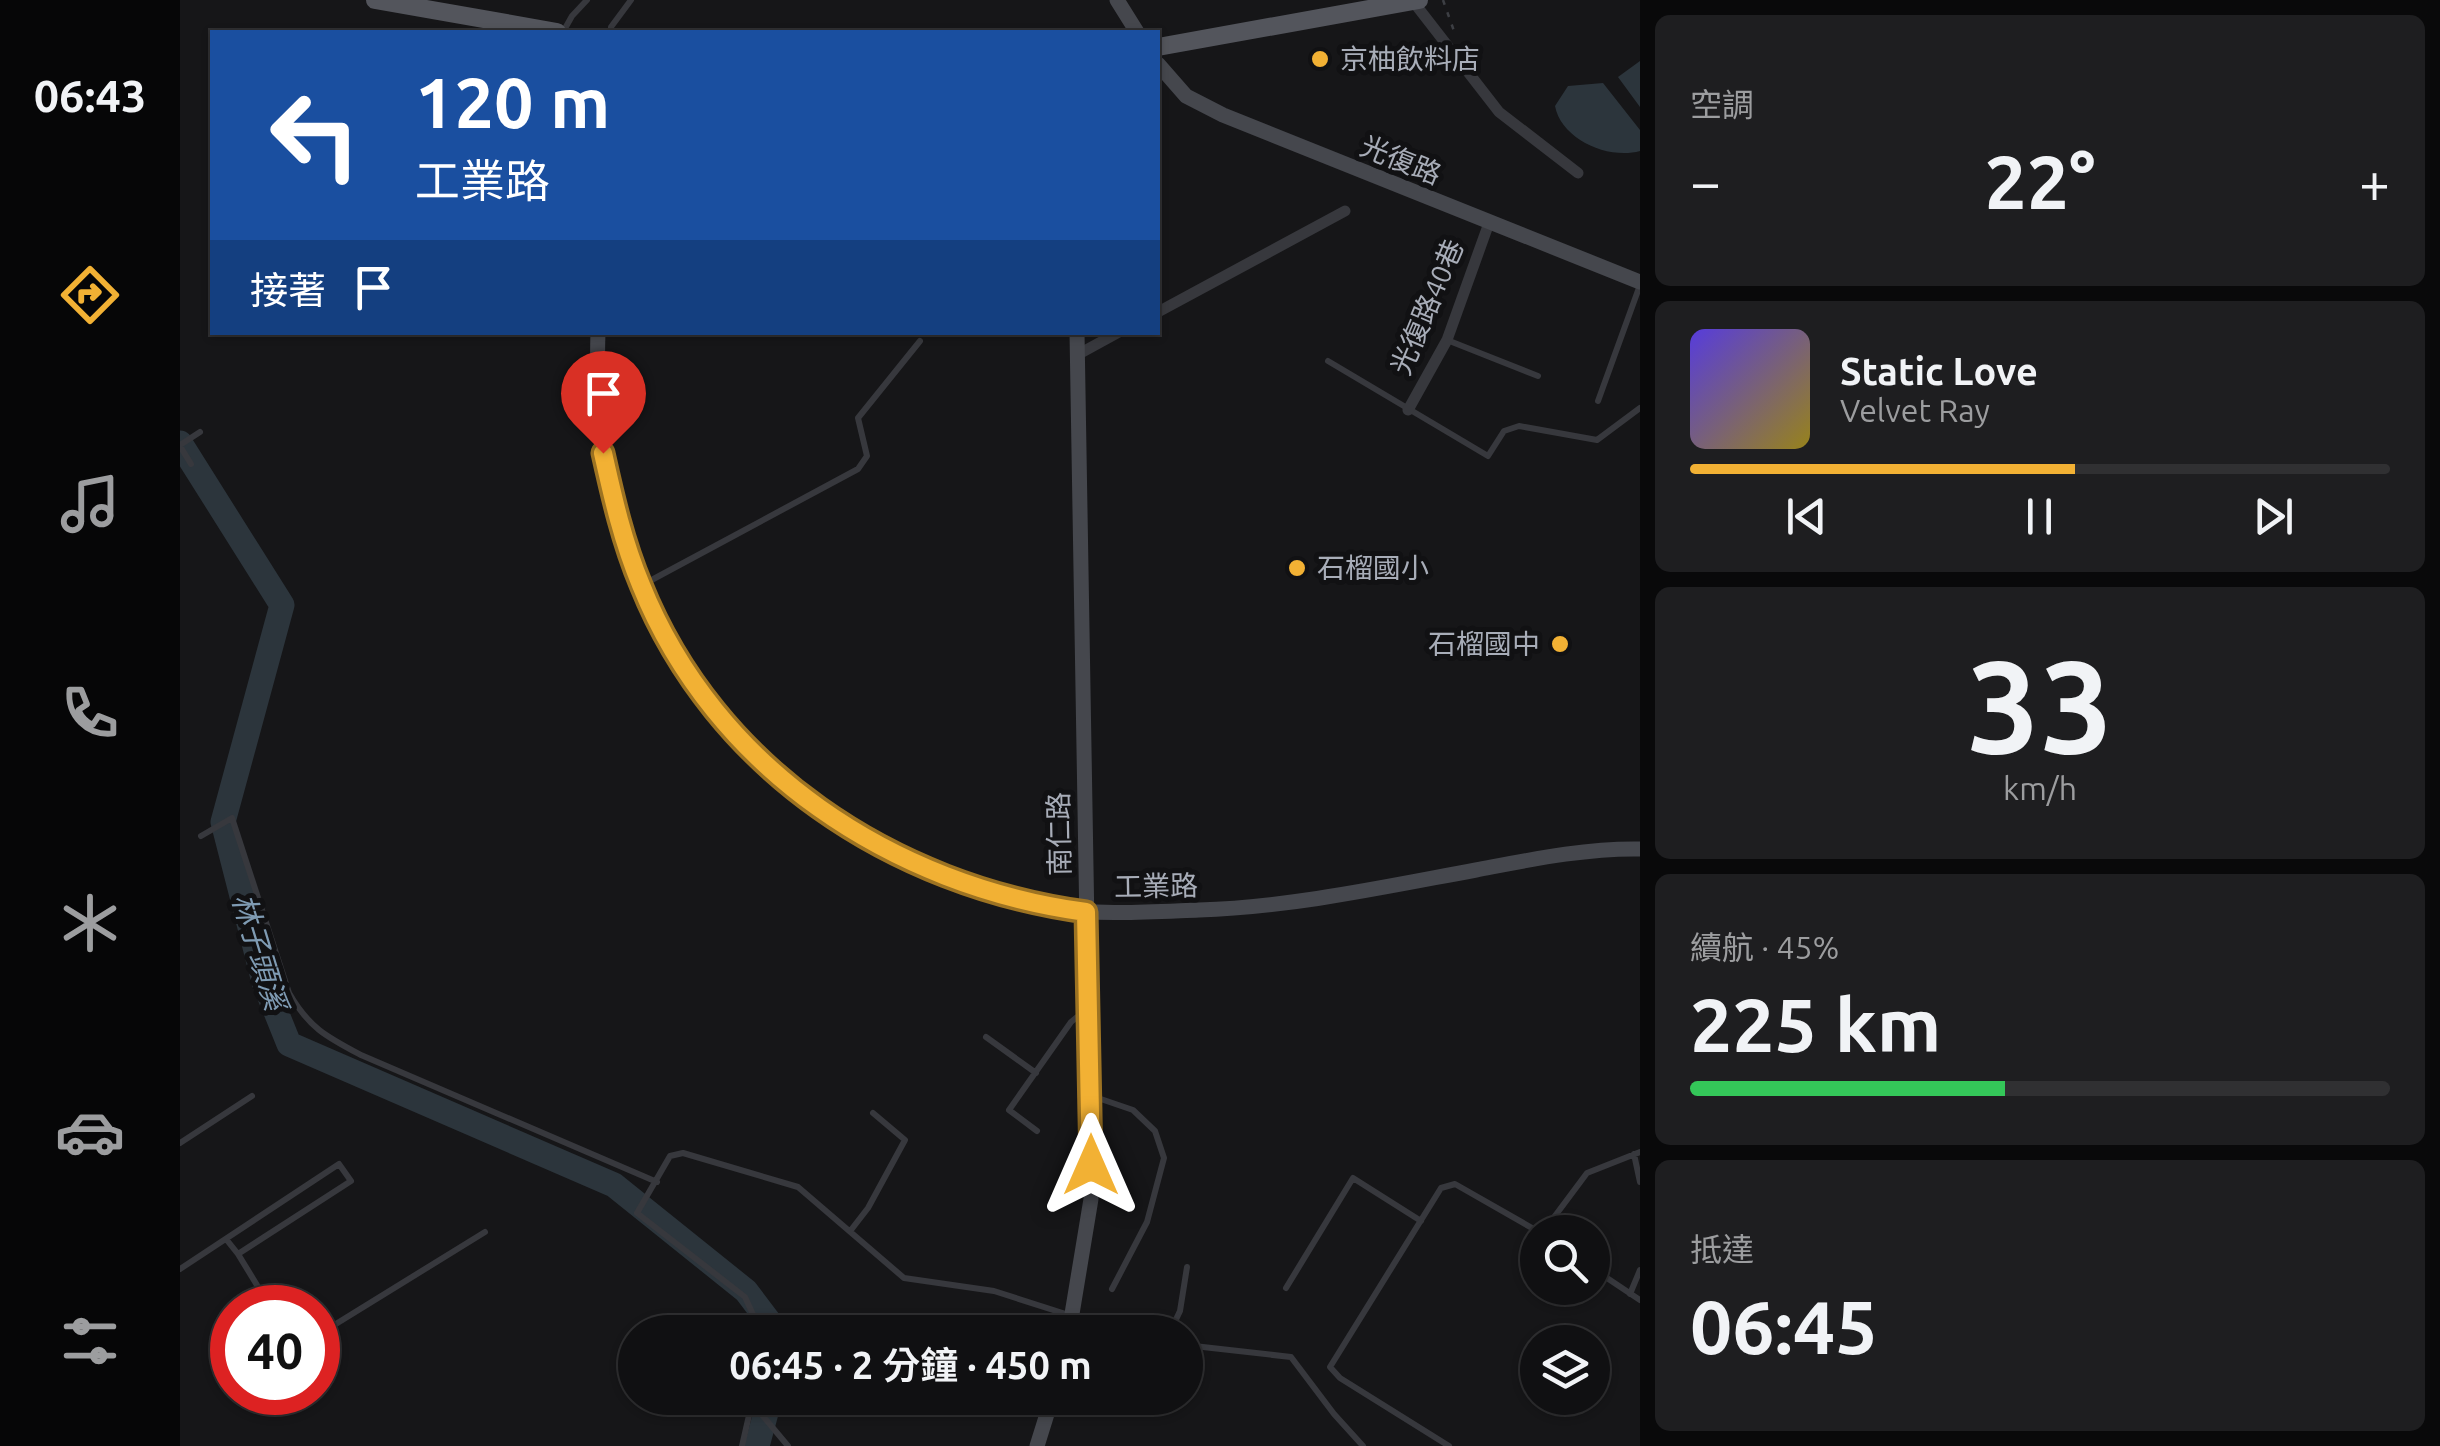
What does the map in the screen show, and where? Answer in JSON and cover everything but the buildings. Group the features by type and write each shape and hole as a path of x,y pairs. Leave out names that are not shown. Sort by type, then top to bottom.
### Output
{"main road":[{"path":"375,0 548,30"},
{"path":"1160,47 1414,0"}],"street":[{"path":"1117,0 1136,30"},
{"path":"1414,0 1499,112 1578,173"},
{"name":"光復路","path":"1160,66 1186,96 1223,115 1640,283"},
{"path":"1160,311 1345,211"},
{"name":"光復路40巷","path":"1408,410 1446,340 1490,223"},
{"name":"工業路","path":"598,335 603,453 616,511 641,586 670,644 706,698 772,770 825,814 885,850 949,880 1016,901 1086,912 1203,910 1272,904 1330,897 1548,856 1640,849"},
{"name":"南仁路","path":"1072,1315 1091,1199 1077,335"},
{"path":"1077,355 1114,335"},
{"path":"1038,1446 1047,1415"}],"lane":[{"path":"562,30 587,0"},
{"path":"611,30 631,0"},
{"path":"1598,401 1640,283"},
{"path":"1446,340 1538,376"},
{"path":"641,586 858,469 867,456 858,418 920,341"},
{"path":"1328,361 1488,456 1504,431 1519,426 1597,440 1640,408"},
{"path":"190,464 180,446 200,432"},
{"path":"201,836 232,818 289,993 302,1016 318,1032 361,1055 657,1182"},
{"path":"1036,1131 1008,1110 1071,1022 1090,1007"},
{"path":"986,1037 1036,1073"},
{"path":"1091,1095 1133,1110 1155,1131 1164,1158 1147,1222 1112,1289"},
{"path":"180,1143 252,1096"},
{"path":"851,1230 868,1208 905,1140 873,1113"},
{"path":"754,1315 746,1297 637,1213 670,1156 683,1153 798,1188 904,1278 994,1291 1049,1315"},
{"path":"1554,1215 1587,1173 1637,1153 1640,1182"},
{"path":"180,1269 339,1164 351,1181 238,1254"},
{"path":"1286,1288 1353,1178 1421,1221"},
{"path":"1449,1446 1340,1378 1330,1367 1442,1188 1455,1184 1520,1220"},
{"path":"340,1321 485,1232"},
{"path":"226,1239 257,1285"},
{"path":"1178,1315 1188,1267"},
{"path":"1630,1294 1640,1270"},
{"path":"1610,1280 1640,1300"},
{"path":"1203,1347 1291,1356 1334,1414 1364,1446"},
{"path":"742,1446 749,1415"},
{"path":"764,1415 788,1446"}],"path":[{"path":"1443,0 1456,37"}],"shaded area":[{"path":"1640,61 1640,107 1618,77"},
{"path":"1603,83 1640,130 1640,151 1614,152 1588,144 1559,118 1555,106 1568,86"}],"waterway":[{"name":"林子頭溪","path":"180,443 282,605 223,822 264,982 289,1044 614,1185 746,1291 764,1315"},
{"name":"林子頭溪","path":"757,1446 765,1415"}],"place":[{"name":"京柚飲料店","path":"1320,59"},
{"name":"石榴國小","path":"1297,568"},
{"name":"石榴國中","path":"1560,644"}],"route":[{"path":"603,453 628,550 655,615 706,698 772,770 825,814 916,866 982,892 1086,912 1091,1165"}]}
